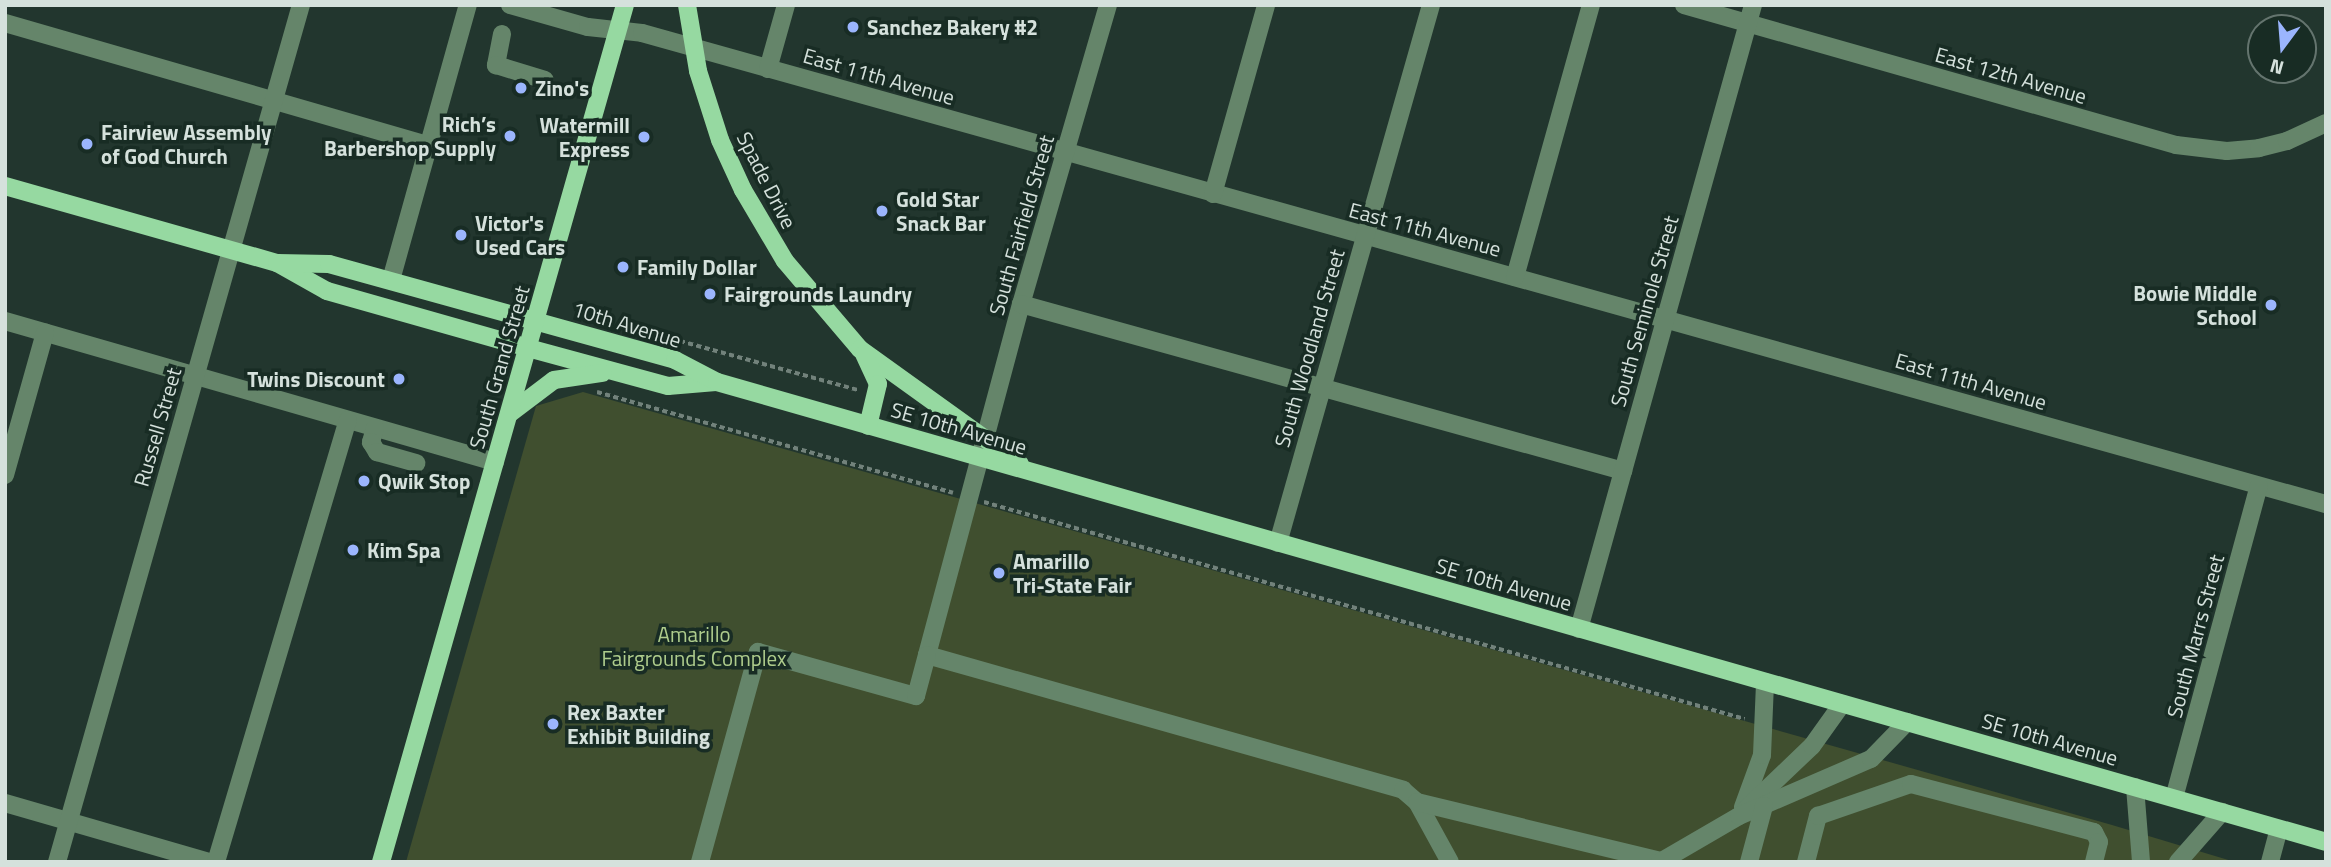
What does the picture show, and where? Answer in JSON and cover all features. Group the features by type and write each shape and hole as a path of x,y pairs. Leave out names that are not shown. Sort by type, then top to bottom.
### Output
{"main road":[{"name":"South Grand Street","path":"381,862 625,5"},
{"name":"Spade Drive","path":"687,5 693,47 720,140 766,232 805,288 860,348 982,450 1037,475"},
{"name":"10th Avenue","path":"5,186 277,263 327,290 528,348 668,386 717,382"},
{"name":"10th Avenue","path":"277,263 328,264 536,320 675,360 717,382"},
{"name":"Spade Drive","path":"860,348 878,384 868,426"},
{"path":"509,414 554,380 622,373"},
{"name":"SE 10th Avenue","path":"717,382 868,426 982,450"},
{"name":"SE 10th Avenue","path":"1037,475 2279,829"},
{"path":"2279,829 2326,842"}],"street":[{"name":"Russell Street","path":"57,862 301,5"},
{"path":"391,281 468,5"},
{"name":"East 11th Avenue","path":"510,5 693,47 2326,505"},
{"path":"768,69 786,5"},
{"name":"South Fairfield Street","path":"700,862 758,652 916,696 1021,304 1108,5"},
{"path":"1213,194 1266,5"},
{"name":"South Woodland Street","path":"1278,543 1431,5"},
{"path":"1515,277 1591,5"},
{"name":"East 12th Avenue","path":"1684,5 2176,145 2227,151 2259,148 2287,141 2326,123"},
{"name":"South Seminole Street","path":"1579,629 1753,5"},
{"path":"5,23 429,145"},
{"path":"502,34 496,65 545,79"},
{"path":"1021,304 1623,471"},
{"path":"5,321 495,462"},
{"path":"5,475 46,333"},
{"path":"216,862 348,420"},
{"path":"375,428 372,447 416,463"},
{"name":"South Marrs Street","path":"2174,798 2259,486"},
{"path":"927,655 1403,790 1417,802 1450,862"},
{"path":"1739,816 1762,755 1765,682"},
{"path":"1739,816 1812,746 1842,704"},
{"path":"1417,802 1661,862 1739,816 1871,759 1907,722"},
{"path":"1806,862 1818,816 1911,784 2094,832 2099,842 2094,862"},
{"path":"2135,787 2141,862"},
{"path":"5,803 210,862"},
{"path":"1749,862 1764,806"},
{"path":"2178,862 2222,812"},
{"path":"2270,862 2279,829"}],"path":[{"path":"669,338 864,392"},
{"path":"589,390 1753,723"}],"green space":[{"name":"Amarillo Fairgrounds Complex","path":"583,392 2235,862 406,862 536,406"}],"place":[{"name":"Sanchez Bakery #2","path":"853,27"},
{"name":"Zino's","path":"521,88"},
{"name":"Rich’s Barbershop Supply","path":"510,136"},
{"name":"Watermill Express","path":"644,137"},
{"name":"Fairview Assembly of God Church","path":"87,144"},
{"name":"Gold Star Snack Bar","path":"882,211"},
{"name":"Victor's Used Cars","path":"461,235"},
{"name":"Family Dollar","path":"623,267"},
{"name":"Fairgrounds Laundry","path":"710,294"},
{"name":"Bowie Middle School","path":"2271,305"},
{"name":"Twins Discount","path":"399,379"},
{"name":"Qwik Stop","path":"364,481"},
{"name":"Kim Spa","path":"353,550"},
{"name":"Amarillo Tri-State Fair","path":"999,573"},
{"name":"Rex Baxter Exhibit Building","path":"553,724"}]}
